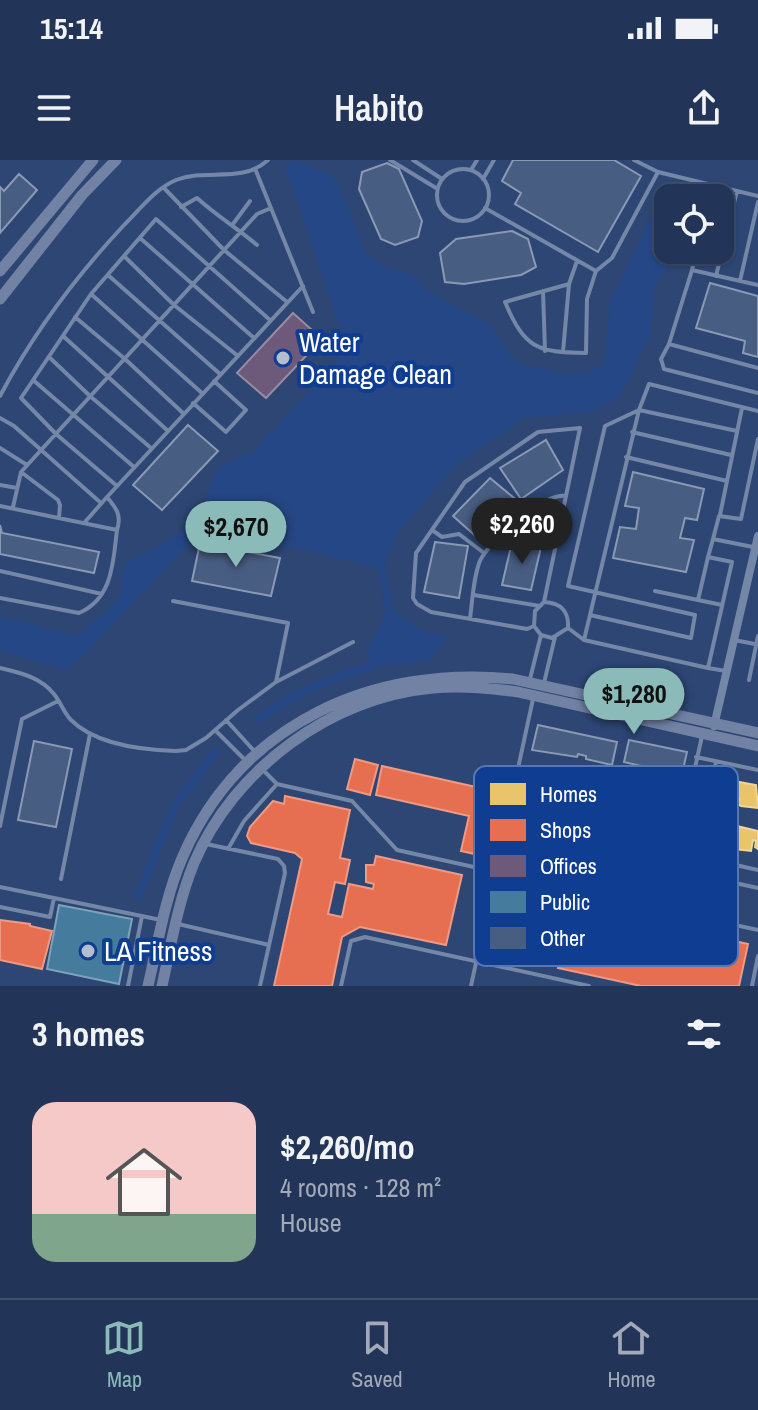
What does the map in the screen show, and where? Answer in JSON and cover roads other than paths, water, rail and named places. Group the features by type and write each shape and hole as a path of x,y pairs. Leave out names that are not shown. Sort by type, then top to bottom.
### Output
{"street":[{"path":"0,271 93,160"},
{"path":"0,299 4,284 116,160"},
{"path":"709,728 727,672 758,536"},
{"path":"148,986 174,881 192,837 215,798 247,762 283,733 318,711 376,688 452,676 486,676 529,682 709,728 758,746"},
{"path":"518,692 543,685"},
{"path":"162,986 190,874 226,806 260,767 324,722 376,701 432,688 482,687 709,728 758,733"},
{"path":"534,696 558,689"}],"lane":[{"path":"0,396 58,305 99,252 153,194 190,176 256,171 268,160"},
{"path":"390,160 436,188"},
{"path":"413,160 442,179"},
{"path":"471,170 477,160"},
{"path":"483,179 494,160"},
{"path":"634,160 658,172 708,184"},
{"path":"414,175 420,165"},
{"path":"471,170 483,179 489,194 485,208 474,219 451,218 440,207 436,188 452,172 471,170"},
{"path":"256,171 313,312"},
{"path":"569,284 505,302 527,341 545,351 586,353 587,299 596,271 612,258 658,172"},
{"path":"164,188 224,250 287,302"},
{"path":"734,190 758,199 740,281"},
{"path":"716,276 737,191"},
{"path":"181,207 197,198 220,220 233,224 257,245"},
{"path":"233,224 250,201"},
{"path":"13,508 21,472 27,465 257,214 271,208"},
{"path":"485,208 596,271"},
{"path":"117,486 56,434 21,398 91,294 156,219 270,320"},
{"path":"140,238 254,338"},
{"path":"124,256 174,305 238,356"},
{"path":"563,352 569,284 577,261"},
{"path":"694,264 669,344 661,359 664,369 758,393"},
{"path":"692,270 758,285"},
{"path":"108,275 221,374"},
{"path":"84,523 303,286"},
{"path":"543,291 545,351"},
{"path":"91,294 203,394"},
{"path":"75,317 184,414"},
{"path":"63,336 168,431"},
{"path":"669,344 758,368"},
{"path":"49,357 152,448"},
{"path":"33,380 134,467"},
{"path":"193,403 226,432 246,410 214,381"},
{"path":"584,640 632,432 649,384 758,411"},
{"path":"698,600 742,408"},
{"path":"590,615 691,638 695,615 568,586 605,426 639,410 737,431"},
{"path":"0,418 14,426 101,503"},
{"path":"534,626 527,629 431,612 417,604 413,598 416,553 465,482 538,432 580,428 542,604 535,611 534,626 541,635 555,637"},
{"path":"632,432 732,455"},
{"path":"719,516 741,519 758,439"},
{"path":"0,448 27,465"},
{"path":"626,457 727,481"},
{"path":"21,472 58,500 59,518"},
{"path":"0,485 18,488"},
{"path":"470,619 480,558 537,505 556,495 566,496"},
{"path":"0,598 79,613 89,609 111,577 120,521 117,509 107,497"},
{"path":"0,506 117,530"},
{"path":"510,528 557,538"},
{"path":"432,530 442,537 459,534 485,554"},
{"path":"713,539 755,547"},
{"path":"708,557 732,562 708,668"},
{"path":"0,571 102,594"},
{"path":"655,591 722,605"},
{"path":"474,595 555,603 564,609 568,628"},
{"path":"173,601 288,623 276,682"},
{"path":"543,685 555,637 568,628"},
{"path":"568,628 584,640 727,672"},
{"path":"529,682 541,635"},
{"path":"749,680 758,636"},
{"path":"734,640 757,645"},
{"path":"0,668 31,676 41,682 71,721 90,734 107,740 176,751 196,745 276,682 353,642"},
{"path":"519,766 534,696"},
{"path":"0,826 22,719 58,701"},
{"path":"226,720 257,754 260,767"},
{"path":"694,766 709,728"},
{"path":"215,730 247,762 260,767 277,784 352,801 397,850 474,869"},
{"path":"61,879 90,734"},
{"path":"696,757 737,766"},
{"path":"715,766 716,762"},
{"path":"738,766 758,770"},
{"path":"228,849 244,821 277,784"},
{"path":"204,844 278,859 284,866 260,986"},
{"path":"738,865 758,870"},
{"path":"738,884 758,888"},
{"path":"0,887 269,945"},
{"path":"50,917 54,898"},
{"path":"0,907 57,918"},
{"path":"128,986 142,916"},
{"path":"738,925 758,930"},
{"path":"129,933 139,935"},
{"path":"341,986 351,941 356,938 365,937 474,961"},
{"path":"752,986 758,956"},
{"path":"471,986 475,966"},
{"path":"499,966 589,986"}],"water":[{"path":"292,161 299,161 332,176 346,201 365,253 385,267 412,274 428,291 492,326 510,356 521,364 567,374 587,373 604,364 610,301 654,212 654,264 671,264 655,285 650,335 620,397 592,412 524,418 454,466 398,533 382,569 265,544 193,539 66,670 0,651 0,616 78,636 119,599 125,564 190,525 204,505 215,475 223,466 252,453 340,358 341,331 291,181 284,170"},
{"path":"388,605 415,626 429,633 447,636 432,660 371,667 367,648"}],"waterway":[{"path":"382,569 388,605"},
{"path":"259,718 313,687 371,667"},
{"path":"138,896 175,806 216,751"}],"place":[{"name":"Water Damage Clean","path":"283,358"},
{"name":"LA Fitness","path":"88,951"}]}
